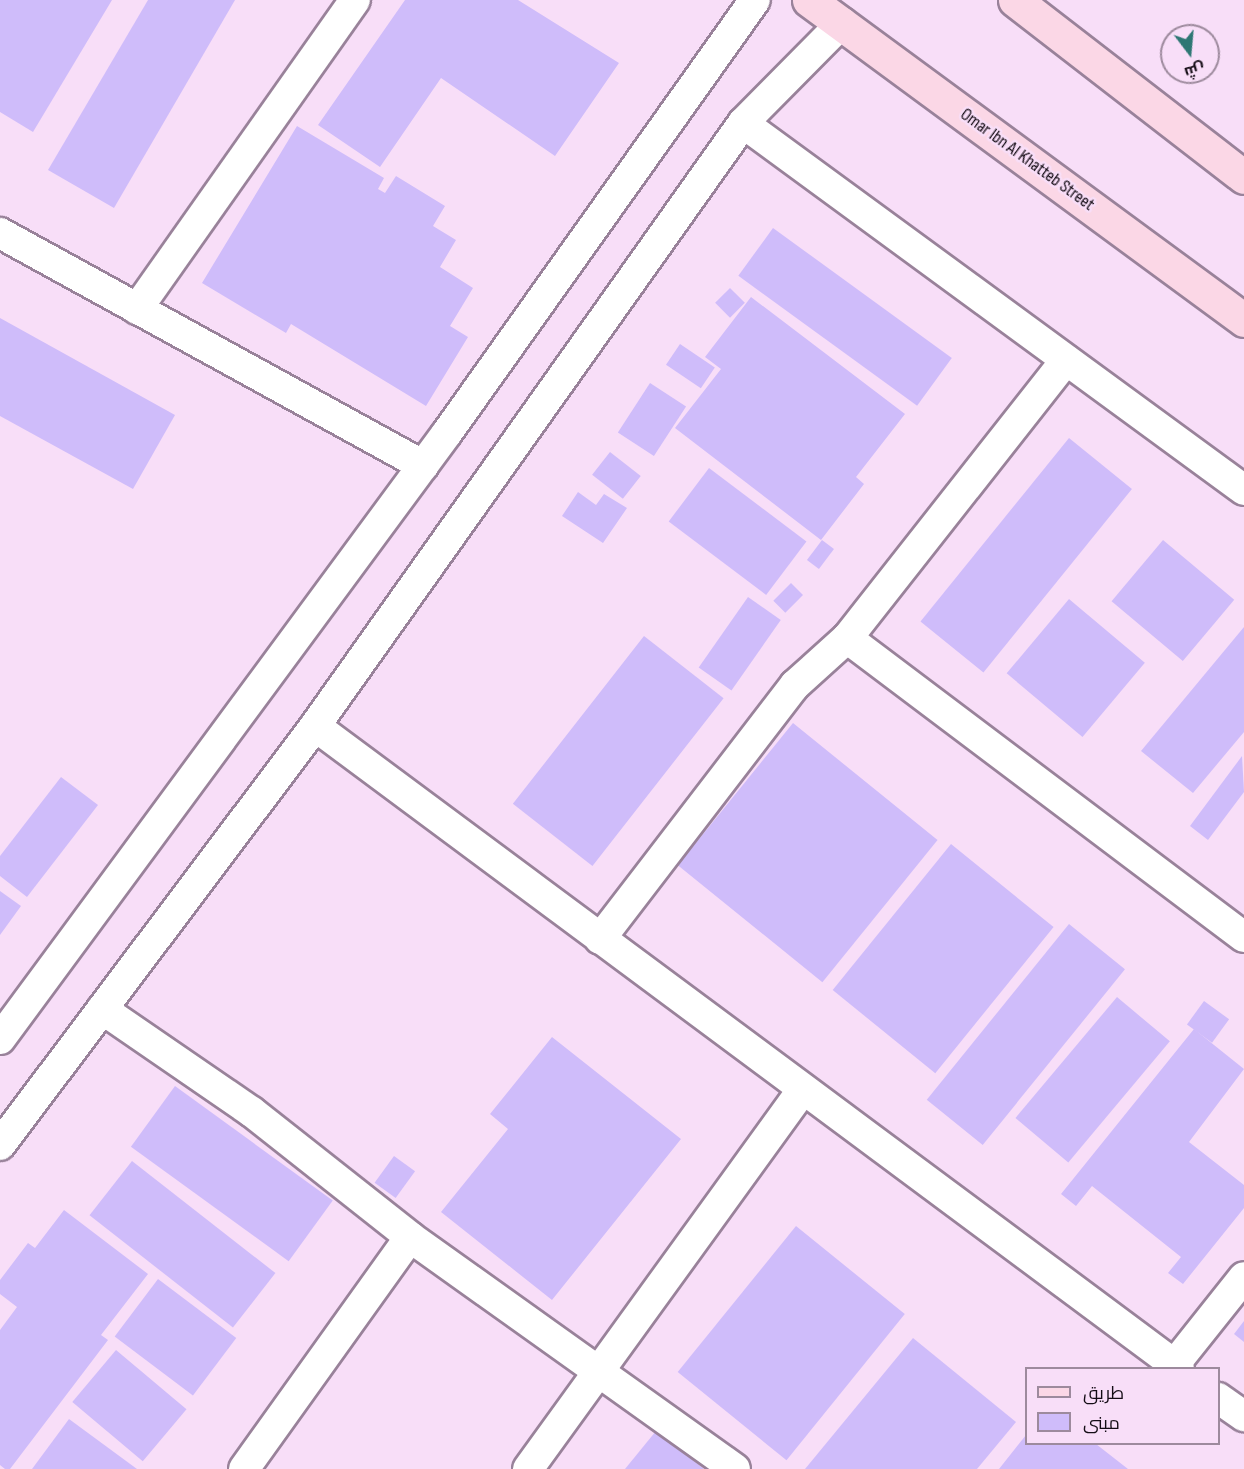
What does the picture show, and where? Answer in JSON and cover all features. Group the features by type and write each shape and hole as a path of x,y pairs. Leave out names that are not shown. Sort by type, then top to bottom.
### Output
{"main road":[{"name":"Omar Ibn Al Khatteb Street","path":"809,0 1244,320"},
{"path":"1014,0 1244,177"}],"street":[{"path":"137,309 355,0"},
{"path":"0,1039 423,466 755,0"},
{"path":"0,1145 315,726 743,123 842,23"},
{"path":"743,123 1244,490"},
{"path":"0,233 423,466"},
{"path":"600,939 795,685 847,638 1066,360"},
{"path":"847,638 1244,937"},
{"path":"315,726 1177,1367 1244,1277"},
{"path":"102,1009 252,1112 410,1237 735,1469"},
{"path":"528,1469 803,1089"},
{"path":"244,1469 410,1237"},
{"path":"1220,1399 1244,1416"}],"building":[{"path":"0,0 112,0 33,132 0,112"},
{"path":"148,0 235,0 114,208 48,170"},
{"path":"405,0 518,0 619,63 555,156 441,78 380,167 318,125"},
{"path":"297,126 384,178 378,189 385,193 396,176 445,206 433,226 456,240 440,267 473,288 450,326 468,337 426,406 291,324 286,333 202,283"},
{"path":"773,228 952,358 917,406 738,276"},
{"path":"730,288 745,303 730,318 715,303"},
{"path":"751,297 905,414 856,477 864,484 821,540 675,428 721,369 705,357"},
{"path":"0,318 175,415 133,489 0,416"},
{"path":"680,344 715,367 701,388 666,365"},
{"path":"650,383 686,406 654,456 618,432"},
{"path":"1069,438 1132,489 983,672 920,621"},
{"path":"610,452 641,476 623,499 592,475"},
{"path":"709,468 806,541 766,595 669,522"},
{"path":"578,492 596,505 604,494 627,508 603,543 562,516"},
{"path":"822,540 834,549 819,569 807,560"},
{"path":"1163,540 1234,600 1183,661 1112,601"},
{"path":"791,583 803,595 785,613 773,601"},
{"path":"748,597 781,620 731,690 699,667"},
{"path":"1069,599 1145,663 1082,737 1007,673"},
{"path":"1244,627 1244,732 1193,793 1141,751"},
{"path":"644,636 724,698 592,866 513,804"},
{"path":"793,723 938,840 822,982 678,865"},
{"path":"1242,756 1244,792 1208,840 1190,826"},
{"path":"61,777 98,805 27,897 0,876 0,856"},
{"path":"951,844 1054,927 935,1073 833,990"},
{"path":"0,891 21,906 0,935"},
{"path":"1069,924 1125,969 983,1145 927,1100"},
{"path":"1117,997 1170,1041 1068,1162 1015,1118"},
{"path":"1204,1001 1229,1019 1212,1043 1187,1024"},
{"path":"1194,1029 1244,1069 1189,1142 1244,1185 1244,1208 1183,1284 1168,1273 1181,1257 1092,1186 1076,1206 1061,1194"},
{"path":"552,1037 681,1139 552,1300 441,1212 508,1129 490,1114"},
{"path":"175,1086 333,1201 289,1261 131,1147"},
{"path":"394,1156 415,1171 396,1198 375,1183"},
{"path":"132,1161 275,1273 233,1327 90,1215"},
{"path":"64,1210 148,1274 101,1335 108,1340 10,1469 5,1469 0,1465 0,1330 17,1307 0,1294 0,1280 28,1243 35,1248"},
{"path":"796,1226 905,1314 786,1460 678,1372"},
{"path":"158,1279 236,1338 193,1395 115,1337"},
{"path":"1244,1321 1244,1342 1234,1334"},
{"path":"913,1338 1016,1422 977,1469 805,1469"},
{"path":"116,1350 186,1409 143,1461 72,1402"},
{"path":"69,1419 137,1469 32,1469"},
{"path":"656,1431 704,1469 625,1469"},
{"path":"1025,1436 1025,1445 1097,1445 1128,1469 999,1469"}]}
